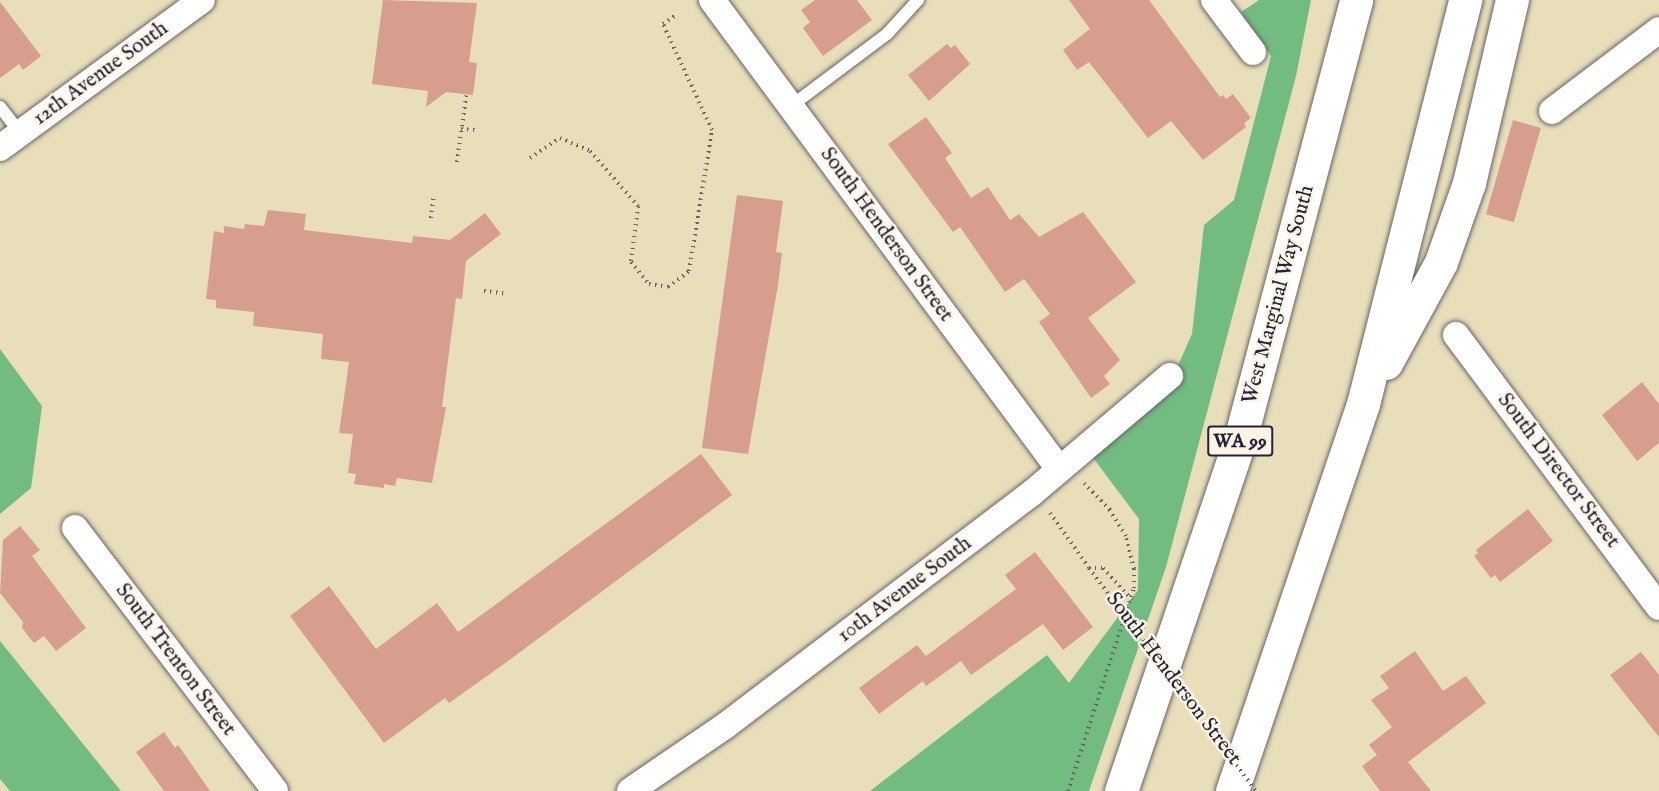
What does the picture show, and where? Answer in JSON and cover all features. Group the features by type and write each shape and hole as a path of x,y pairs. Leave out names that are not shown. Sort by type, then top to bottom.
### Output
{"highway":[{"path":"1335,83 1347,0"},
{"name":"West Marginal Way South","path":"1122,791 1241,436 1356,0"},
{"path":"1232,791 1363,404 1465,0"},
{"path":"1363,404 1441,262 1470,183 1512,0"}],"street":[{"name":"South Henderson Street","path":"712,0 1059,469"},
{"path":"1214,0 1253,52"},
{"name":"12th Avenue South","path":"0,148 190,3"},
{"path":"1552,111 1659,30"},
{"name":"South Director Street","path":"1456,335 1659,607"},
{"name":"10th Avenue South","path":"630,791 725,726 1059,469 1170,376"},
{"name":"South Trenton Street","path":"75,528 275,791"}],"lane":[{"path":"790,106 887,34 918,0"},
{"path":"0,107 20,133"}],"path":[{"path":"530,158 560,138 591,151 638,206 631,262 648,284 668,287 689,271 712,130 663,24 676,15"},
{"path":"457,162 465,96"},
{"path":"461,129 475,130"},
{"path":"431,218 434,194"},
{"path":"484,291 508,294"},
{"path":"1068,791 1132,600 1134,569 1130,546 1110,510 1088,485"},
{"name":"South Henderson Street","path":"1050,515 1256,791"},
{"name":"South Henderson Street","path":"1089,568 1103,568 1132,600"}],"green space":[{"path":"1259,0 1311,0 1296,76 1166,567 1089,791 870,791 1047,655 1069,683 1138,590 1139,519 1088,451 1172,379 1192,334 1204,225 1234,200 1271,56 1241,12"},
{"path":"0,349 42,406 31,488 0,514"},
{"path":"0,641 121,791 10,791 0,779"}],"building":[{"path":"383,0 477,3 469,62 477,63 473,95 446,92 426,107 428,91 372,84"},
{"path":"815,0 857,0 872,20 823,56 803,28 810,22 801,10"},
{"path":"1069,0 1149,0 1220,97 1223,95 1226,99 1233,94 1251,118 1244,123 1246,127 1203,160 1171,121 1148,138 1089,62 1077,70 1063,50 1090,29"},
{"path":"0,2 41,56 23,70 19,64 0,78"},
{"path":"947,44 951,48 955,45 970,64 929,101 908,75"},
{"path":"926,117 952,153 945,158 971,198 988,187 1010,220 1019,214 1039,237 1083,212 1136,282 1088,318 1120,360 1104,376 1110,384 1091,398 1039,322 1050,314 1024,279 1005,292 960,227 953,232 888,144"},
{"path":"1513,120 1541,128 1514,222 1486,214"},
{"path":"737,195 783,201 776,252 782,253 778,285 748,454 702,448"},
{"path":"268,210 306,214 304,230 412,243 413,236 450,240 485,213 501,234 466,261 462,299 456,298 442,407 446,407 432,483 397,478 395,486 384,484 384,488 354,484 356,474 348,473 353,434 339,433 349,362 321,359 323,334 253,326 254,312 216,308 216,300 206,299 214,231 224,233 224,226 244,229 245,224 264,226"},
{"path":"1642,382 1659,404 1659,443 1637,461 1602,415"},
{"path":"701,454 732,495 508,661 449,703 445,698 384,743 290,616 329,586 376,649 437,603 458,632"},
{"path":"1528,509 1553,541 1500,582 1495,575 1491,578 1474,556 1478,553 1476,550"},
{"path":"20,526 40,550 32,556 86,628 56,651 44,636 34,643 22,628 23,622 0,593 3,540"},
{"path":"1035,552 1093,627 1063,650 1043,624 971,675 961,661 926,686 923,681 879,714 859,688 917,645 926,656 1016,589 1005,575"},
{"path":"1415,651 1443,691 1466,676 1486,703 1408,762 1431,791 1380,791 1362,766 1377,755 1369,745 1392,727 1371,700 1389,688 1380,676"},
{"path":"1641,652 1659,675 1659,737 1610,675"},
{"path":"164,732 175,748 178,745 210,791 164,791 136,752"}]}
